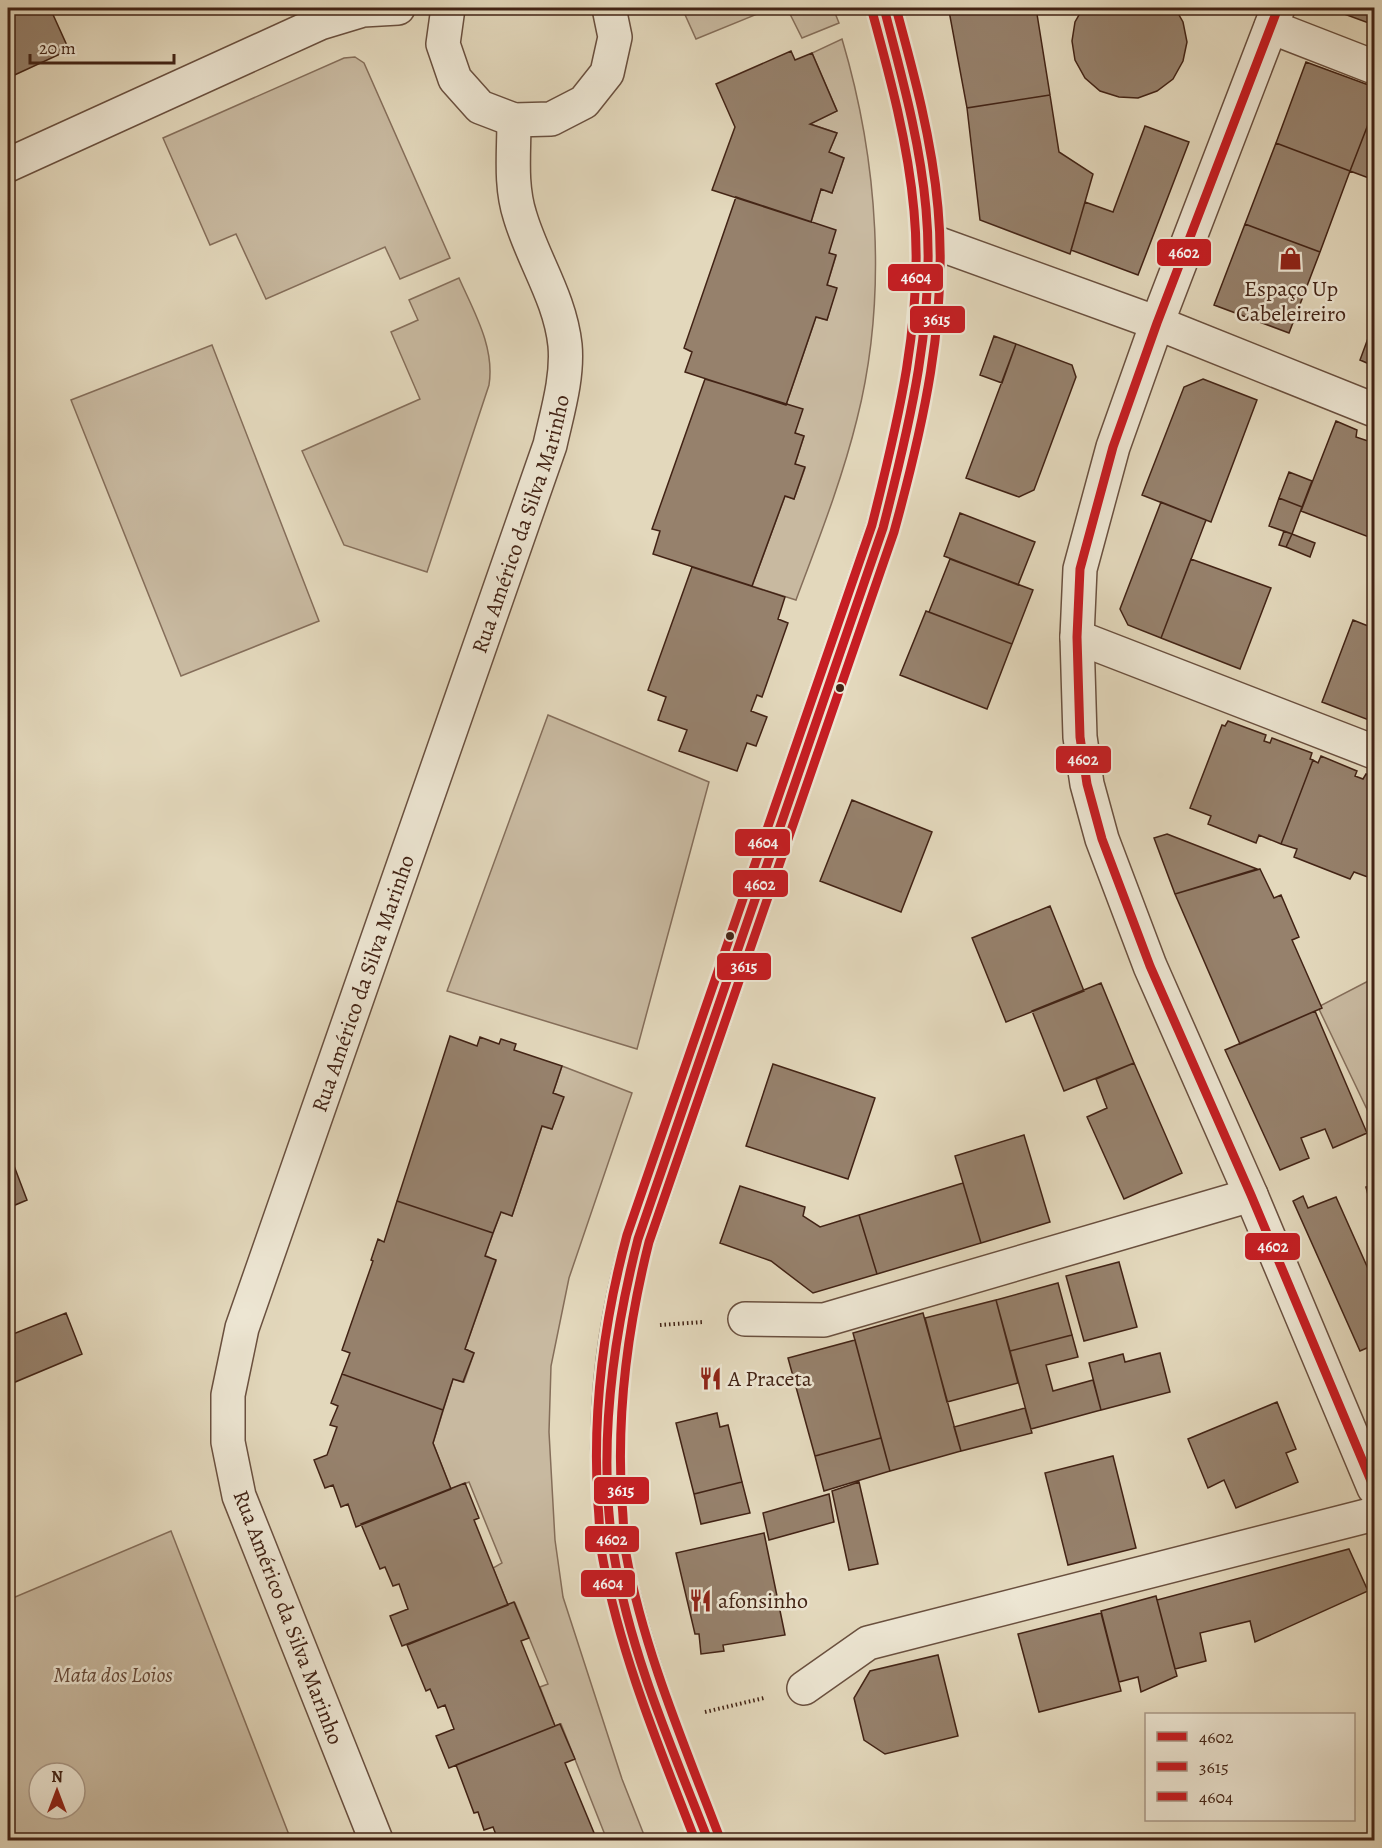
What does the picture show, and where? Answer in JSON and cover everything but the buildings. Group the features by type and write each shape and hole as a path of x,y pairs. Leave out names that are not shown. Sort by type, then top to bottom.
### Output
{"street":[{"path":"8,165 320,23 363,10 398,8"},
{"path":"448,8 443,44 455,79 480,107 514,120 551,119 584,102 607,73 615,37 609,8"},
{"path":"708,1840 636,1643 615,1561 608,1482 608,1416 617,1329 638,1239 883,528 905,445 923,354 928,240 914,124 884,8"},
{"path":"1374,67 1274,17 1156,323 1113,447 1080,569 1077,637 1080,737 1087,784 1102,839 1150,966 1251,1195 1374,1488"},
{"name":"Rua Américo da Silva Marinho","path":"376,1840 239,1496 228,1442 228,1395 243,1328 550,445 562,388 565,347 557,305 520,218 513,189 514,120"},
{"path":"928,240 1156,323 1374,410"},
{"path":"1077,637 1374,752"},
{"path":"746,1319 824,1320 1251,1195"},
{"path":"804,1688 868,1643 1374,1514"}],"path":[{"path":"617,1329 746,1319"},
{"path":"663,1722 804,1688"}],"green space":[{"path":"682,8 772,8 696,39"},
{"path":"787,8 833,8 839,23 802,38"},
{"path":"842,39 864,132 871,180 875,228 873,325 867,372 851,442 796,600 752,586 785,496 794,499 805,468 795,464 804,436 795,433 786,405 816,317 827,320 836,288 827,285 836,256 829,253 811,222 821,189 832,193 844,158 829,152 837,133 810,124 837,111 812,53"},
{"path":"355,57 364,63 450,258 400,279 385,247 266,299 236,234 210,245 163,138 344,58"},
{"path":"459,278 486,343 490,371 489,385 427,572 344,545 302,451 420,399 391,332 418,320 409,300"},
{"path":"212,345 319,621 181,676 71,400"},
{"path":"548,715 709,782 637,1049 447,991"},
{"path":"1374,978 1374,1124 1318,1007"},
{"path":"562,1066 632,1093 569,1278 551,1366 549,1432 555,1540 563,1597 622,1779 646,1840 607,1840 561,1724 555,1726 540,1687 548,1684 515,1603 508,1605 493,1568 502,1563 469,1482 451,1489 433,1443 453,1379 464,1382 474,1353 465,1349 496,1261 485,1255 501,1212 512,1216 542,1126 552,1129 563,1097 553,1093"},
{"name":"Mata dos Loios","path":"171,1531 291,1840 8,1840 8,1600"}],"transit line":[{"name":"4602","path":"708,1840 641,1664 621,1592 609,1515 607,1436 610,1396 614,1356 638,1239 883,528 911,410 924,330 927,290 926,209 915,132 884,8"},
{"name":"3615","path":"719,1836 654,1662 626,1554 621,1471 625,1372 635,1307 649,1242 894,532 915,453 931,372 936,331 940,249 938,208 927,132 896,8"},
{"name":"4602","path":"1278,8 1157,323 1113,447 1080,569 1077,637 1080,737 1087,784 1102,839 1150,966 1251,1195 1374,1488"},
{"name":"4604","path":"695,1840 631,1667 603,1560 597,1471 601,1369 612,1302 627,1235 872,525 899,408 912,330 916,251 914,211 903,135 872,11"}],"place":[{"name":"Espaço Up Cabeleireiro","path":"1291,259"},
{"name":"A Praceta","path":"710,1378"},
{"name":"afonsinho","path":"700,1600"}]}
